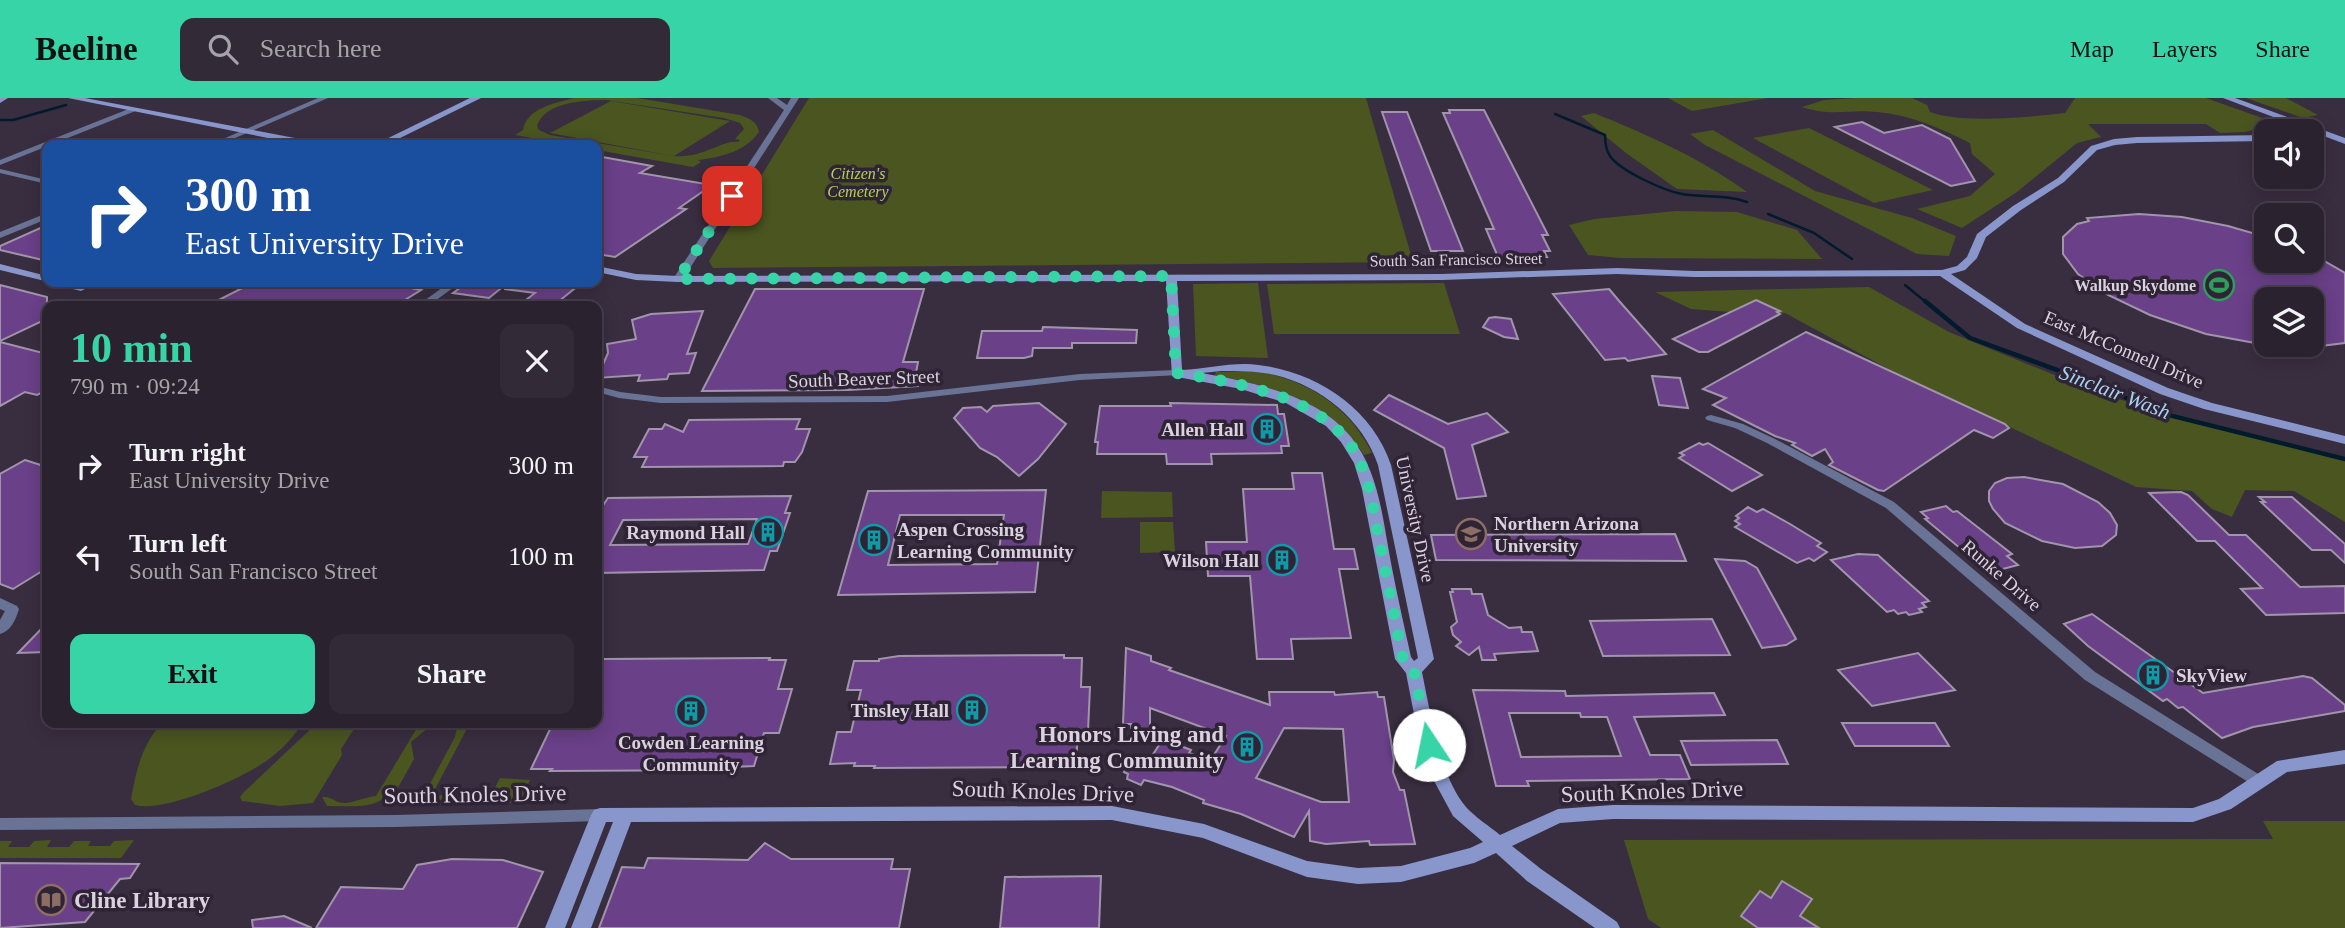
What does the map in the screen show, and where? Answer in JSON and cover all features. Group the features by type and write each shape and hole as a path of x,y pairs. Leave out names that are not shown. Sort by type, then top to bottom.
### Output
{"street":[{"path":"72,98 288,140"},
{"path":"224,140 324,98"},
{"path":"389,140 477,98"},
{"path":"772,98 788,109"},
{"path":"678,279 795,98"},
{"path":"2227,98 2285,119"},
{"path":"58,140 134,110"},
{"path":"2324,133 2345,141"},
{"name":"South San Francisco Street","path":"602,270 636,277 678,279 1441,277 1617,271 1695,274 1942,273 1961,268 1972,258 1981,236 2017,208 2061,180 2094,148 2114,142 2137,140 2254,138"},
{"path":"0,163 42,146"},
{"path":"0,172 42,181"},
{"path":"0,235 42,217"},
{"path":"0,267 42,278"},
{"name":"East McConnell Drive","path":"1942,273 2010,320 2164,391 2208,406 2345,440"},
{"path":"1171,276 1176,373"},
{"path":"429,301 449,287"},
{"name":"University Drive","path":"1176,373 1213,368 1276,370 1334,395 1362,422 1381,453 1426,660 1414,671"},
{"name":"South Beaver Street","path":"602,391 661,400 887,399 1080,377 1176,373"},
{"name":"University Drive","path":"1176,373 1250,386 1280,396 1326,422 1346,439 1360,460 1369,489 1403,659 1414,671 1429,745 1442,779 1459,811 1534,875 1609,928"},
{"name":"Runke Drive","path":"1711,418 1740,426 1771,441 1890,505 2091,676 2258,781"},
{"path":"0,603 12,610 5,624"},
{"name":"South Knoles Drive","path":"0,824 395,821 625,814 1112,813 1204,831 1307,869 1357,876 1401,874 1474,855 1558,816 1613,812 2180,816 2213,810 2244,793 2283,766 2345,757"},
{"path":"581,928 625,814"},
{"path":"555,928 600,815"}],"green space":[{"path":"574,98 637,98 740,115 755,123 759,132 740,149 698,160 701,162 693,167 602,151 602,144 673,156 602,143 602,140 550,133 611,101 730,121 674,156 684,156 738,142 740,140 735,139 744,129 740,123 724,118 606,100 597,100 556,107 541,118 537,126 539,130 550,135 579,140 544,140 515,135 523,130 530,116 551,105"},
{"name":"Citizen's Cemetery","path":"809,98 1366,98 1413,262 713,268 709,261"},
{"path":"1668,98 1768,98 1692,111"},
{"path":"1912,98 1927,105 1930,112 1978,119 2065,113 2075,98 2206,98 2265,119 2254,119 2254,130 2220,133 2206,124 2088,124 2101,137 2077,143 2017,192 1962,228 1917,209 1970,196 1995,174 1972,154 1970,143 1936,127 1902,116 1866,111 1823,112 1802,107 1824,100"},
{"path":"2246,98 2286,98 2318,115 2303,118"},
{"path":"1594,113 1673,148 1711,168 1747,192 1677,189 1626,153 1581,116"},
{"path":"1809,128 1933,190 1874,203 1753,138"},
{"path":"1713,130 1815,191 1912,218 1956,236 1949,256 1917,254 1705,145 1690,134"},
{"path":"1676,211 1737,212 1797,230 1822,259 1620,258 1588,255 1569,225 1594,219"},
{"path":"1258,283 1268,358 1196,356 1193,284"},
{"path":"1444,283 1460,334 1274,334 1267,284"},
{"path":"1869,287 1949,332 2106,396 2345,458 2345,522 2294,491 2245,490 2232,517 2212,509 2192,491 2136,487 1896,373 1785,313 1691,309 1655,292"},
{"path":"1255,371 1292,381 1324,397 1351,421 1372,453 1364,455 1351,437 1335,422 1299,399 1258,385 1215,376 1216,372"},
{"path":"1102,491 1172,492 1173,517 1101,518"},
{"path":"1140,522 1173,522 1175,552 1140,553"},
{"path":"158,728 298,728 269,759 224,784 165,804 135,805 131,799 135,778 141,758"},
{"path":"312,728 355,728 313,803 280,806 242,801 240,797"},
{"path":"417,728 428,728 411,742 414,759 395,793 389,793 369,805 352,806 327,806 322,797 345,803 376,796"},
{"path":"457,728 467,728 432,795 445,795 453,801 486,794 482,803 436,805 430,800 424,803 425,793 455,737"},
{"path":"500,778 530,780 520,803 487,803"},
{"path":"2263,821 2345,821 2345,928 1661,928 1648,919 1624,840 2273,839"},
{"path":"51,840 47,847 69,847 74,841 91,841 88,846 110,846 114,841 134,840 121,858 0,858 0,841 12,841 8,847 29,847 34,841"}],"building":[{"path":"1449,110 1484,110 1548,235 1542,235 1550,251 1544,251 1547,257 1498,257 1486,229 1494,229 1443,113 1450,113"},
{"path":"1382,112 1407,112 1463,251 1431,251"},
{"path":"1862,122 1884,133 1922,125 1950,139 1975,181 1951,186 1835,127"},
{"path":"602,157 652,166 640,173 712,185 679,208 686,209 615,257 602,255"},
{"name":"Walkup Skydome","path":"2139,214 2182,217 2254,234 2254,273 2324,273 2324,261 2345,273 2345,343 2324,346 2324,287 2254,287 2254,343 2206,334 2150,315 2108,295 2078,274 2063,254 2063,237 2077,224 2089,221 2087,218"},
{"path":"42,227 42,260 0,250 0,246"},
{"path":"0,285 47,297 47,301 42,301 42,321 0,341"},
{"path":"244,287 418,287 415,289 421,290 403,301 217,301"},
{"path":"461,287 503,287 489,298 453,293"},
{"path":"577,287 559,301 525,301 535,293 505,289"},
{"path":"755,289 924,289 903,362 918,362 916,373 921,372 918,386 848,390 702,391"},
{"path":"1609,289 1666,354 1628,361 1625,358 1605,360 1553,294"},
{"path":"1756,300 1780,311 1777,312 1780,314 1708,352 1699,352 1673,339"},
{"path":"703,311 687,354 696,353 689,373 669,374 667,379 638,381 640,375 602,378 602,367 608,353 607,344 636,339 632,320 651,314"},
{"path":"1489,318 1511,319 1518,339 1504,337 1483,327"},
{"path":"1043,327 1137,330 1136,343 1072,343 1072,348 1033,348 1032,356 1024,358 977,358 982,331 1042,331"},
{"path":"1806,332 2009,428 1993,438 1974,430 1884,491 1829,465 1833,462 1825,449 1812,456 1792,445 1795,443 1713,405 1726,398 1703,389"},
{"path":"0,342 42,353 42,392 37,395 25,392 0,406"},
{"path":"1652,376 1680,378 1688,408 1659,405"},
{"path":"1389,395 1448,424 1487,413 1508,432 1472,445 1486,496 1457,499 1444,448 1374,410"},
{"path":"1039,403 1066,424 1038,459 1019,476 997,457 980,448 954,418 963,408 981,407 987,412 993,406"},
{"name":"Allen Hall","path":"1170,403 1277,405 1278,414 1284,414 1289,446 1281,446 1282,453 1211,454 1212,464 1167,464 1166,454 1097,454 1098,442 1095,442 1100,406 1171,406"},
{"path":"800,419 796,429 810,429 802,452 795,462 784,462 783,466 642,467 647,457 634,457 649,429 662,429 665,424 683,432 689,420"},
{"path":"1699,443 1708,443 1762,475 1732,491 1679,458 1684,455 1680,453"},
{"path":"25,460 42,465 42,571 13,589 0,584 0,474"},
{"name":"Wilson Hall","path":"1292,473 1322,473 1334,549 1354,549 1358,569 1339,569 1351,638 1291,639 1293,659 1257,659 1250,576 1208,576 1206,542 1247,542 1243,489 1294,489"},
{"path":"2024,477 2063,484 2098,502 2110,513 2117,525 2116,535 2102,546 2075,548 2042,541 2005,523 1989,501 1989,491 1995,483 2007,478"},
{"name":"Aspen Crossing Learning Community","path":"1046,490 1035,592 838,595 868,491","holes":["900,515 1004,515 997,564 888,565"]},
{"path":"2181,492 2188,495 2229,535 2246,535 2300,587 2345,586 2345,613 2266,615 2241,589 2262,588 2215,541 2197,541 2149,493"},
{"name":"Raymond Hall","path":"791,496 785,513 790,513 777,551 770,551 764,570 602,573 602,507 608,498","holes":["757,519 748,544 610,545 623,520"]},
{"path":"2259,497 2292,497 2345,544 2345,563 2331,550 2312,550 2261,502 2265,502"},
{"path":"1946,506 1953,512 1957,511 2012,554 2007,556 2018,565 1995,571 1985,562 1979,564 1925,519 1928,518 1921,512"},
{"path":"1748,507 1757,512 1763,509 1790,524 1821,543 1817,546 1827,552 1814,561 1809,558 1797,563 1735,527 1740,524 1735,521 1739,518 1736,516"},
{"path":"1675,534 1686,561 1436,560 1431,535"},
{"path":"1858,554 1878,555 1929,601 1922,603 1926,607 1919,609 1922,612 1909,615 1906,612 1898,614 1894,610 1887,612 1831,560"},
{"path":"1715,559 1745,561 1757,568 1796,639 1786,645 1762,648"},
{"path":"1452,589 1471,589 1472,594 1482,594 1488,615 1509,628 1521,627 1522,632 1532,632 1538,651 1494,654 1496,660 1482,660 1479,647 1469,655 1456,646 1461,642 1453,635 1451,627 1457,622 1450,592 1453,592"},
{"name":"SkyView","path":"2092,614 2203,693 2303,676 2312,678 2345,705 2345,711 2253,727 2222,738 2183,707 2178,708 2167,699 2163,701 2088,646 2064,624"},
{"path":"1712,619 1730,655 1603,656 1590,621"},
{"path":"42,628 42,652 18,653"},
{"name":"Honors Living and Learning Community","path":"1126,648 1151,656 1151,661 1171,668 1169,670 1270,705 1269,692 1334,692 1335,695 1377,692 1378,697 1384,697 1394,760 1393,772 1400,790 1404,790 1415,844 1370,845 1369,841 1326,844 1310,841 1309,811 1294,837 1241,814 1203,803 1204,800 1172,787 1144,780 1141,785 1127,779 1128,774 1124,772 1131,761 1139,764 1142,760 1148,762 1163,739 1210,761 1226,736 1150,708 1150,730 1131,730 1131,724 1123,724","holes":["1284,728 1343,729 1349,802 1321,802 1256,778"]},
{"path":"1918,653 1955,690 1872,706 1838,670"},
{"name":"Tinsley Hall","path":"1064,655 1064,658 1082,658 1081,687 1090,687 1088,731 1078,731 1076,764 1055,764 1055,767 874,768 875,766 854,766 855,763 830,764 837,732 851,732 861,690 847,690 854,661 879,661 899,656"},
{"name":"Cowden Learning Community","path":"603,659 786,660 778,689 792,689 779,733 764,733 754,766 732,767 731,770 531,769 551,728 602,728"},
{"path":"1473,690 1565,691 1566,696 1714,693 1725,715 1634,717 1650,755 1680,755 1690,779 1527,781 1529,786 1496,786","holes":["1509,713 1580,713 1581,717 1607,717 1621,756 1521,757"]},
{"path":"1842,723 1935,723 1949,746 1855,746"},
{"path":"1777,740 1788,764 1691,765 1681,741"},
{"path":"765,843 791,859 893,859 891,869 910,869 899,928 599,928 622,867 644,868 648,858 748,860"},
{"path":"452,859 503,860 543,872 517,928 316,928 341,887 403,889 417,865"},
{"name":"Cline Library","path":"0,863 139,864 130,878 120,879 85,922 0,928"},
{"path":"1101,876 1099,928 1000,928 1005,877"},
{"path":"1782,881 1812,899 1800,916 1819,928 1758,928 1741,916 1760,891 1771,898"},
{"path":"284,916 312,928 253,928 252,920"}],"waterway":[{"path":"0,120 13,120 66,105"},
{"name":"Sinclair Wash","path":"1555,114 1605,135 1608,151 1615,162 1654,185 1682,194 1747,202"},
{"name":"Sinclair Wash","path":"1768,214 1814,233 1852,259"},
{"name":"Sinclair Wash","path":"1905,285 1927,303"},
{"name":"Sinclair Wash","path":"1925,301 1970,338 2098,385 2157,412 2345,459"}],"place":[{"name":"Walkup Skydome","path":"2219,285"},
{"name":"Allen Hall","path":"1267,429"},
{"name":"Raymond Hall","path":"768,532"},
{"name":"Northern Arizona University","path":"1471,534"},
{"name":"Aspen Crossing Learning Community","path":"874,540"},
{"name":"Wilson Hall","path":"1282,560"},
{"name":"SkyView","path":"2153,675"},
{"name":"Tinsley Hall","path":"972,710"},
{"name":"Cowden Learning Community","path":"691,711"},
{"name":"Honors Living and Learning Community","path":"1247,747"},
{"name":"Cline Library","path":"51,900"}],"route":[{"path":"732,196 678,279 1171,276 1176,373 1250,386 1280,396 1326,422 1346,439 1360,460 1369,489 1403,659 1414,671 1429,745"}]}
